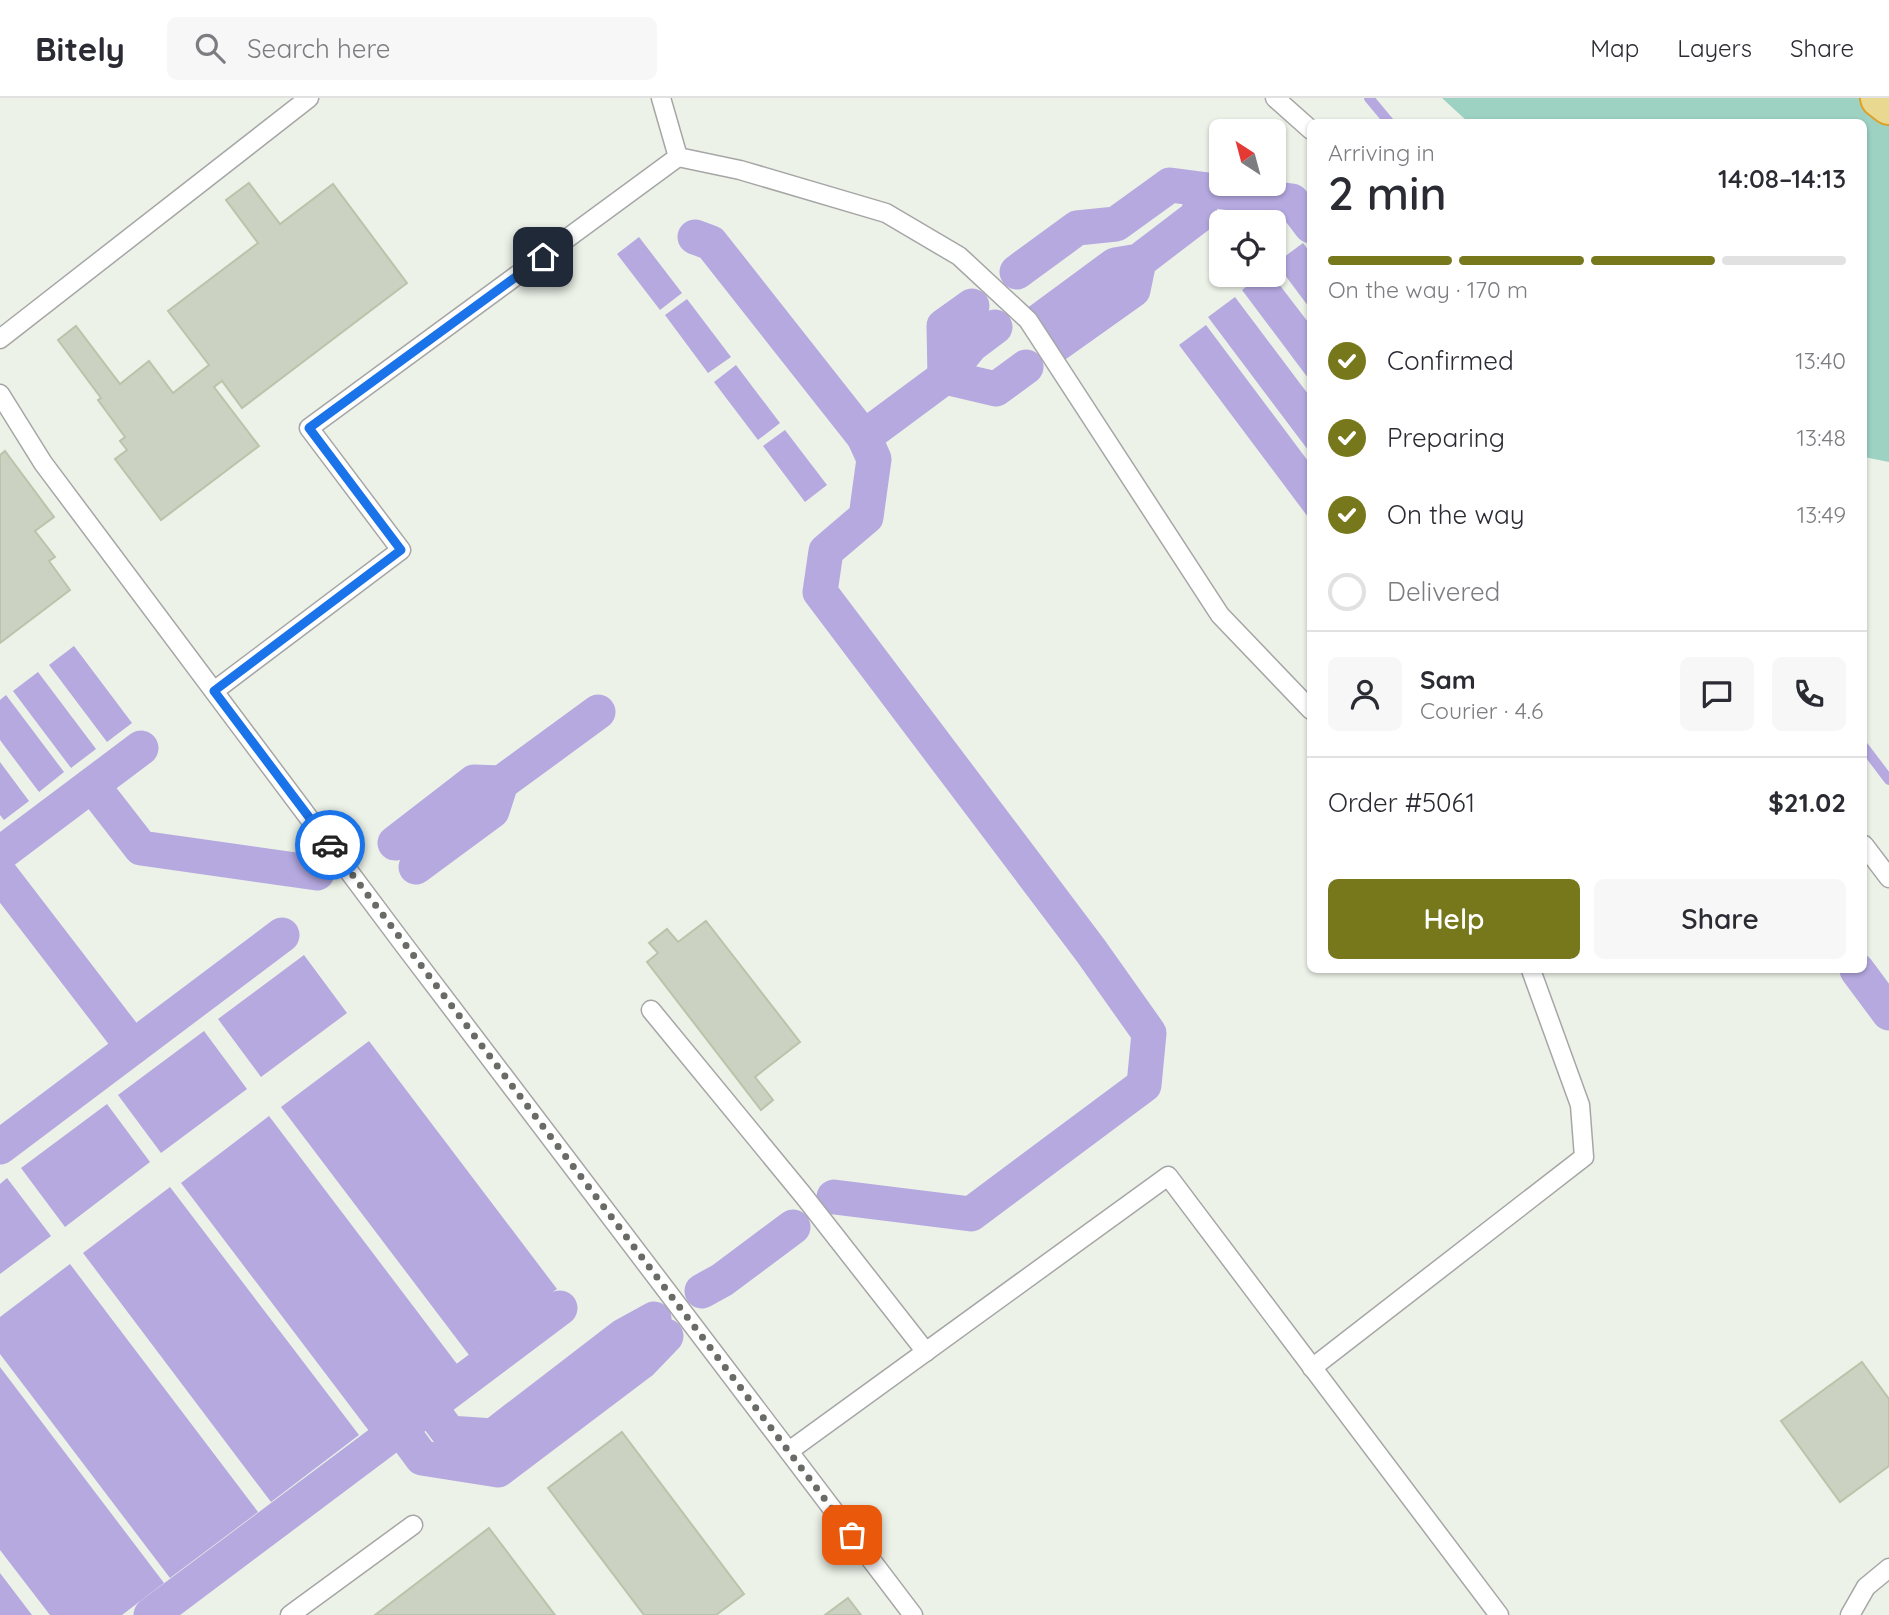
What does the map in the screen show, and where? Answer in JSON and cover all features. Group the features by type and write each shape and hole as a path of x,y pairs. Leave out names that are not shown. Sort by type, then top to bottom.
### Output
{"highway":[{"path":"1880,98 1889,105"}],"lane":[{"path":"0,339 309,98"},
{"path":"661,98 678,157"},
{"path":"1275,98 1307,126"},
{"path":"214,691 401,550 309,428 678,157 740,170 886,213 959,256 1028,320 1220,615 1307,706"},
{"path":"0,394 43,463 913,1615"},
{"path":"1867,849 1889,878"},
{"path":"1312,1368 1584,1157 1580,1105 1532,973"},
{"path":"651,1010 803,1195 926,1352"},
{"path":"789,1451 1168,1176 1499,1615"},
{"path":"290,1615 413,1525"},
{"path":"1850,1615 1866,1587 1889,1568"}],"shaded area":[{"path":"1442,98 1880,98 1889,105 1889,462 1867,458 1867,119 1465,119"},
{"path":"639,237 682,293 660,310 617,254"},
{"path":"1303,243 1307,248 1307,305 1286,276 1286,256"},
{"path":"1246,287 1281,287 1307,321 1307,377 1242,290"},
{"path":"1235,297 1307,393 1307,449 1208,317"},
{"path":"687,299 731,357 708,373 665,315"},
{"path":"1206,325 1307,460 1307,516 1179,345"},
{"path":"736,365 780,423 758,440 714,382"},
{"path":"785,430 827,485 805,502 763,446"},
{"path":"74,646 132,723 107,742 49,665"},
{"path":"38,672 96,749 71,768 13,691"},
{"path":"6,695 64,772 39,792 0,740 0,700"},
{"path":"0,762 29,801 4,820 0,815"},
{"path":"304,955 347,1013 261,1077 218,1019"},
{"path":"204,1031 247,1089 161,1153 118,1095"},
{"path":"369,1041 557,1289 469,1355 281,1107"},
{"path":"107,1104 150,1162 65,1227 21,1168"},
{"path":"269,1116 457,1364 369,1431 181,1183"},
{"path":"7,1178 51,1236 0,1274 0,1184"},
{"path":"170,1187 359,1435 271,1502 83,1253"},
{"path":"70,1264 258,1512 170,1578 0,1354 0,1317"},
{"path":"0,1367 164,1583 122,1615 50,1615 0,1550"},
{"path":"0,1573 32,1615 0,1615"}],"building":[{"path":"249,183 280,224 333,184 407,283 242,408 222,381 214,387 259,446 161,520 115,459 127,450 120,441 125,437 98,400 101,398 58,340 76,326 120,384 149,361 173,393 209,365 168,311 258,243 226,200"},
{"path":"5,451 54,517 35,531 55,557 49,561 70,590 0,643 0,455"},
{"path":"706,921 800,1042 755,1077 773,1100 761,1110 647,962 658,953 649,943 667,929 678,942"},
{"path":"1862,1362 1889,1399 1889,1466 1840,1502 1781,1421"},
{"path":"622,1432 744,1594 716,1615 644,1615 548,1488"},
{"path":"489,1528 555,1615 375,1615"},
{"path":"848,1598 861,1615 825,1615"}],"waterway":[{"path":"1369,98 1386,119"},
{"path":"1017,272 1077,228 1116,224 1170,185 1292,201 1307,221"},
{"path":"1039,321 1115,265 1139,261 1198,216 1203,190"},
{"path":"695,237 711,243 864,437"},
{"path":"1057,344 1133,290 1139,261"},
{"path":"945,377 944,326 972,306"},
{"path":"834,1197 971,1214 1144,1085 1149,1033 1091,951 820,592 826,551 866,517 874,459 864,437 945,377 971,345 995,327"},
{"path":"945,377 996,389 1026,367"},
{"path":"416,867 492,811 501,783 598,712"},
{"path":"0,854 141,748"},
{"path":"1867,751 1889,780"},
{"path":"395,843 474,782 501,783"},
{"path":"92,785 141,848 317,873"},
{"path":"0,874 133,1047"},
{"path":"0,1147 282,935"},
{"path":"1859,973 1889,1013"},
{"path":"702,1291 722,1280 793,1227"},
{"path":"151,1615 560,1308"},
{"path":"429,1406 449,1433 493,1436 623,1336 654,1319"},
{"path":"400,1428 422,1458 498,1470 641,1362 666,1336"}],"way so far":[{"path":"330,845 852,1535"}],"route":[{"path":"330,845 214,691 401,550 309,428 543,257"}]}
